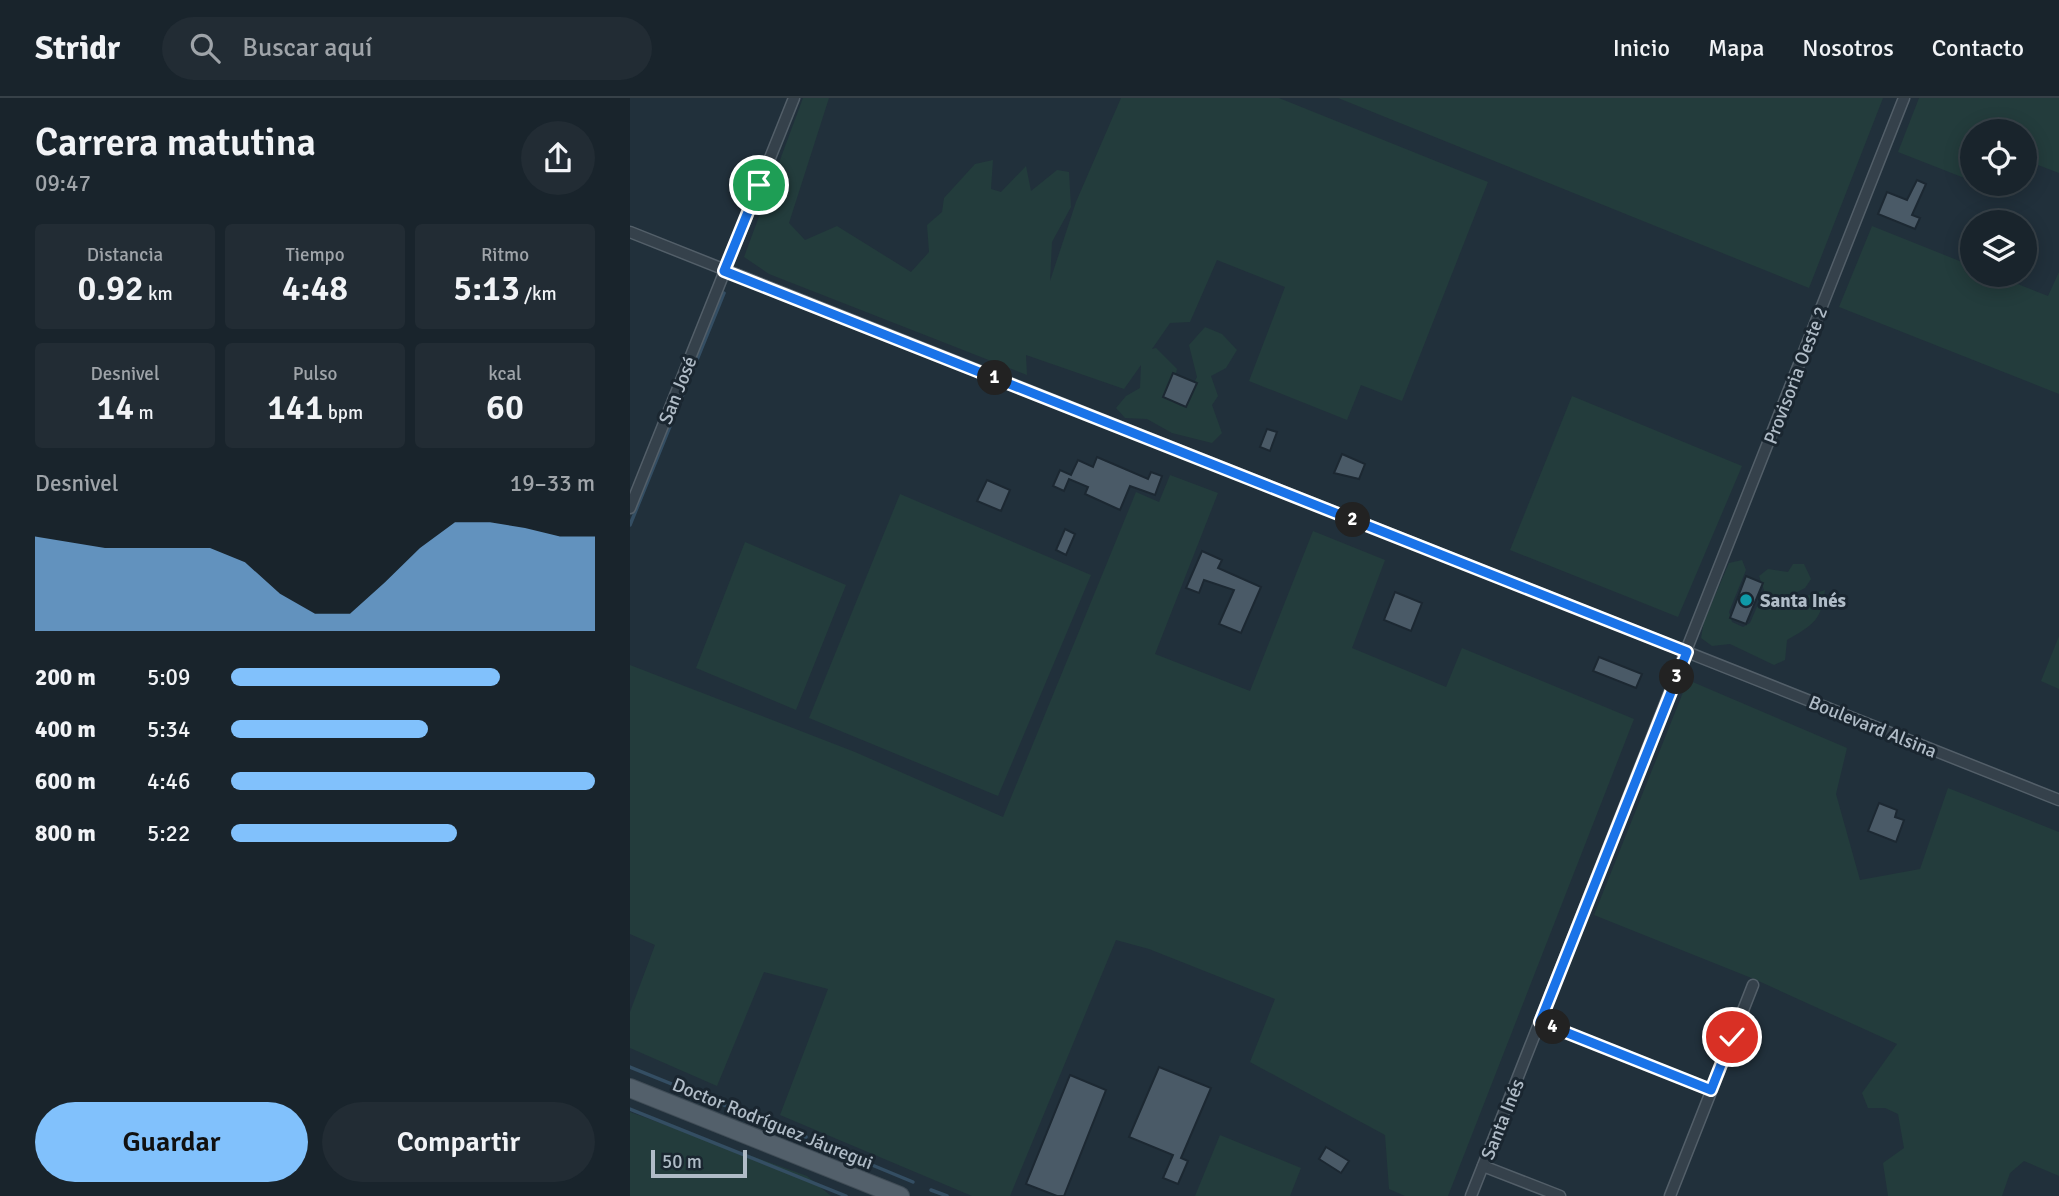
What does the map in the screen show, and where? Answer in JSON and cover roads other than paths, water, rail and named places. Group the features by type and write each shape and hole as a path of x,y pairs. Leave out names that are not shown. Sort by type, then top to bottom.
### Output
{"main road":[{"name":"Doctor Rodríguez Jáuregui","path":"630,1088 900,1196"}],"street":[{"name":"San José","path":"630,508 794,98"},
{"name":"Provisoria Oeste 2","path":"1687,652 1904,98"},
{"name":"Boulevard Alsina","path":"630,232 2059,800"},
{"name":"Santa Inés","path":"1471,1196 1687,652"},
{"path":"1670,1196 1753,985"},
{"path":"1540,1022 1711,1090"},
{"path":"1483,1166 1560,1196"}],"waterway":[{"path":"630,525 724,293"},
{"path":"630,1067 736,1110"},
{"path":"630,1109 846,1196"},
{"path":"750,1115 806,1137"},
{"path":"819,1143 913,1182"},
{"path":"931,1190 947,1196"}],"place":[{"name":"Santa Inés","path":"1746,600"}]}
